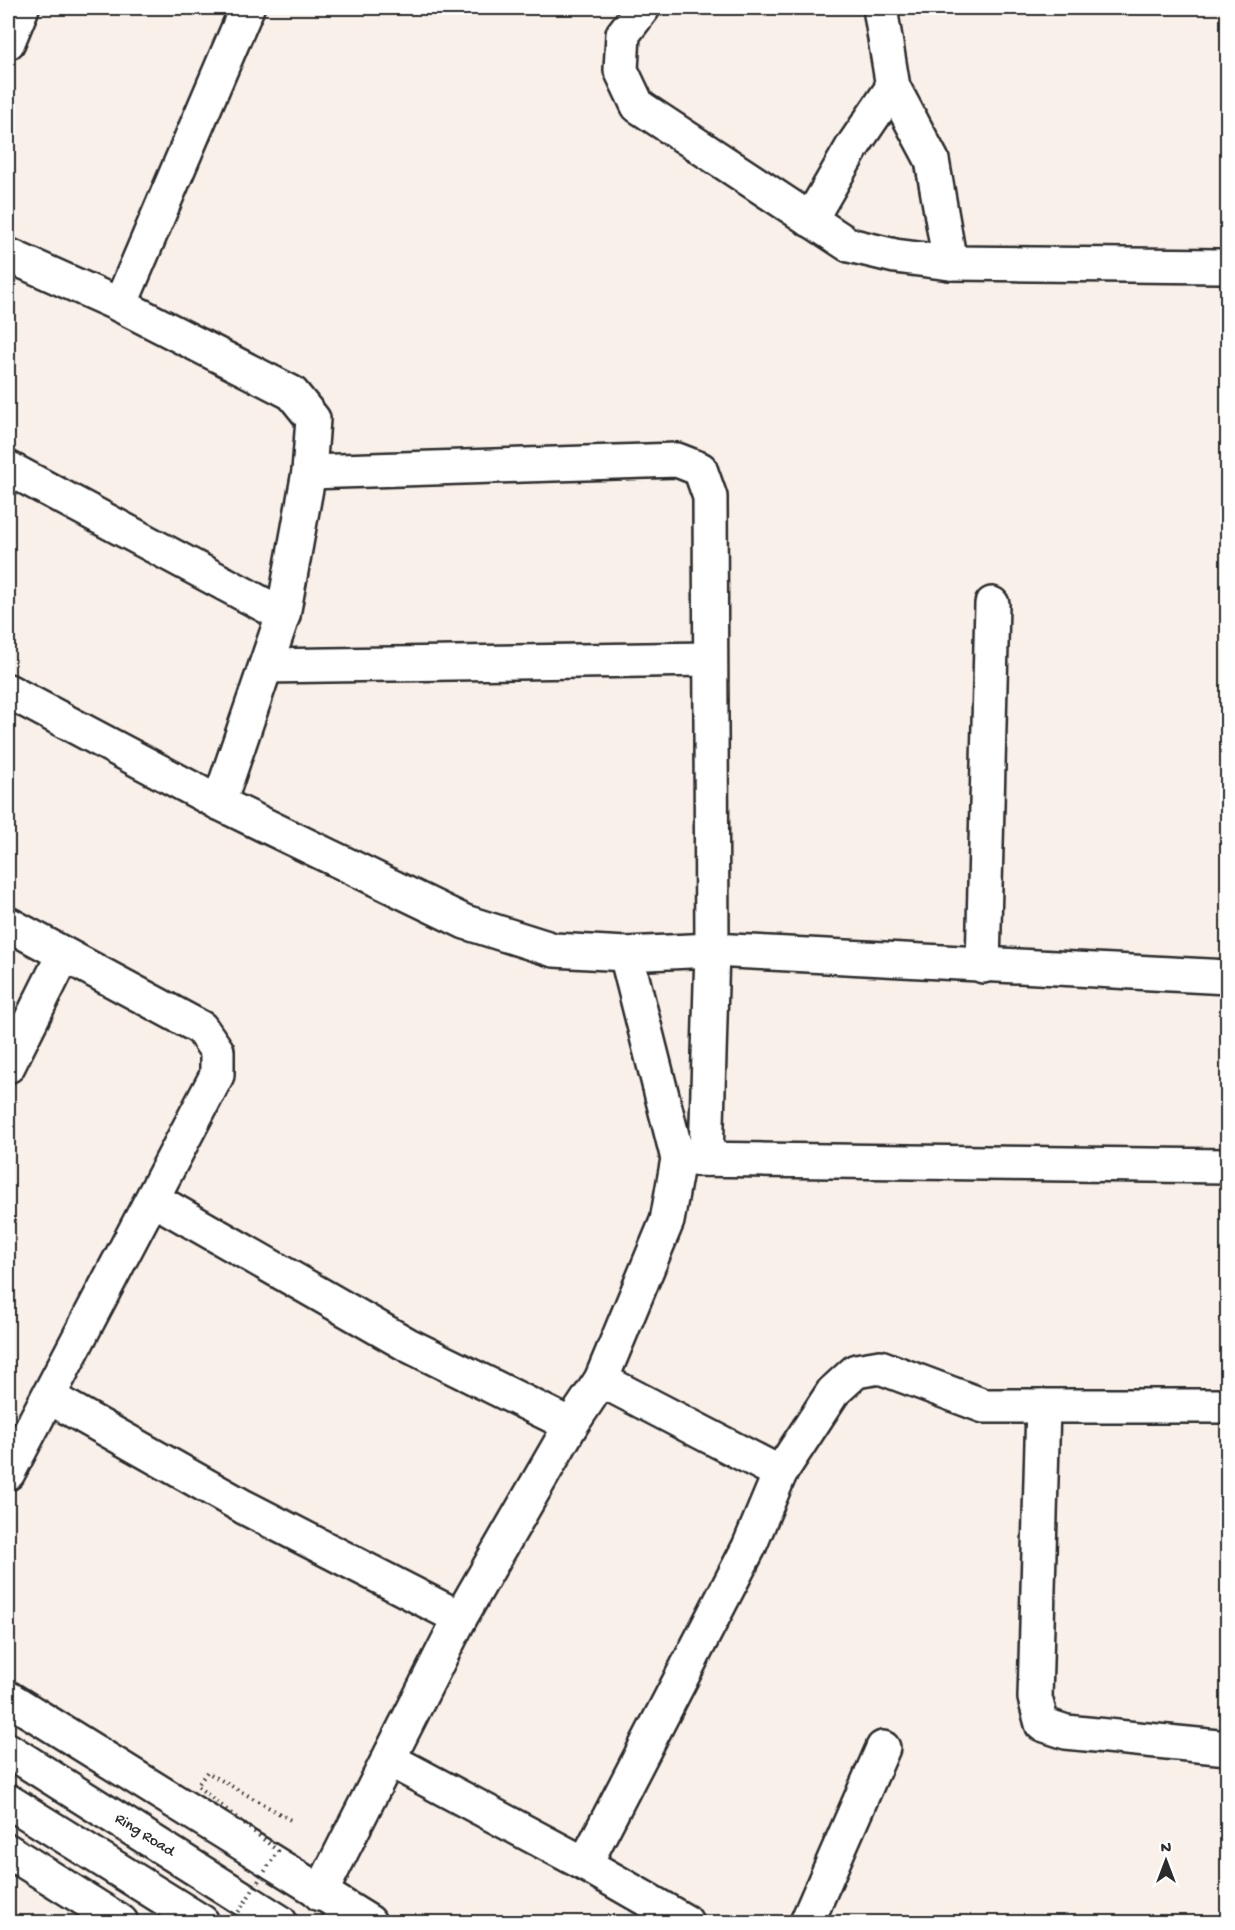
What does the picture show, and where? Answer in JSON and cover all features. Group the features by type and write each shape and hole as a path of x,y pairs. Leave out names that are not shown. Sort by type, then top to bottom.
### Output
{"main road":[{"path":"8,42 22,8"},
{"path":"120,305 247,8"},
{"path":"643,8 623,34 621,70 638,106 849,245 895,256 950,263 1220,266"},
{"path":"880,8 893,87 932,159 950,263"},
{"path":"810,220 853,146 893,87"},
{"path":"8,255 120,305 292,393 313,419 309,472 283,615 219,803"},
{"path":"309,472 677,460 700,469 710,497 712,950 692,1159 601,1380 572,1425 460,1618 390,1760 320,1894"},
{"path":"8,468 283,615"},
{"path":"983,966 992,604"},
{"path":"266,666 709,659"},
{"path":"8,691 219,803 465,922 554,950 626,954 712,950 1227,977"},
{"path":"8,924 63,956 201,1028 217,1051 217,1075 8,1473"},
{"path":"626,954 692,1159"},
{"path":"8,1066 63,956"},
{"path":"692,1159 1227,1166"},
{"path":"153,1199 408,1345 572,1425"},
{"path":"585,1864 749,1547 780,1473 833,1392 856,1371 880,1367 984,1406 1227,1406"},
{"path":"601,1380 780,1473"},
{"path":"49,1397 244,1507 460,1618"},
{"path":"1043,1406 1035,1698 1042,1724 1066,1732 1227,1748"},
{"path":"8,1698 369,1923"},
{"path":"807,1923 883,1748"},
{"name":"Ring Road","path":"8,1750 280,1923"},
{"path":"390,1760 585,1864 686,1923"},
{"path":"8,1801 202,1923"},
{"path":"8,1851 76,1910 121,1923"}],"path":[{"path":"232,1923 279,1851 197,1786 207,1772 294,1822"}]}
